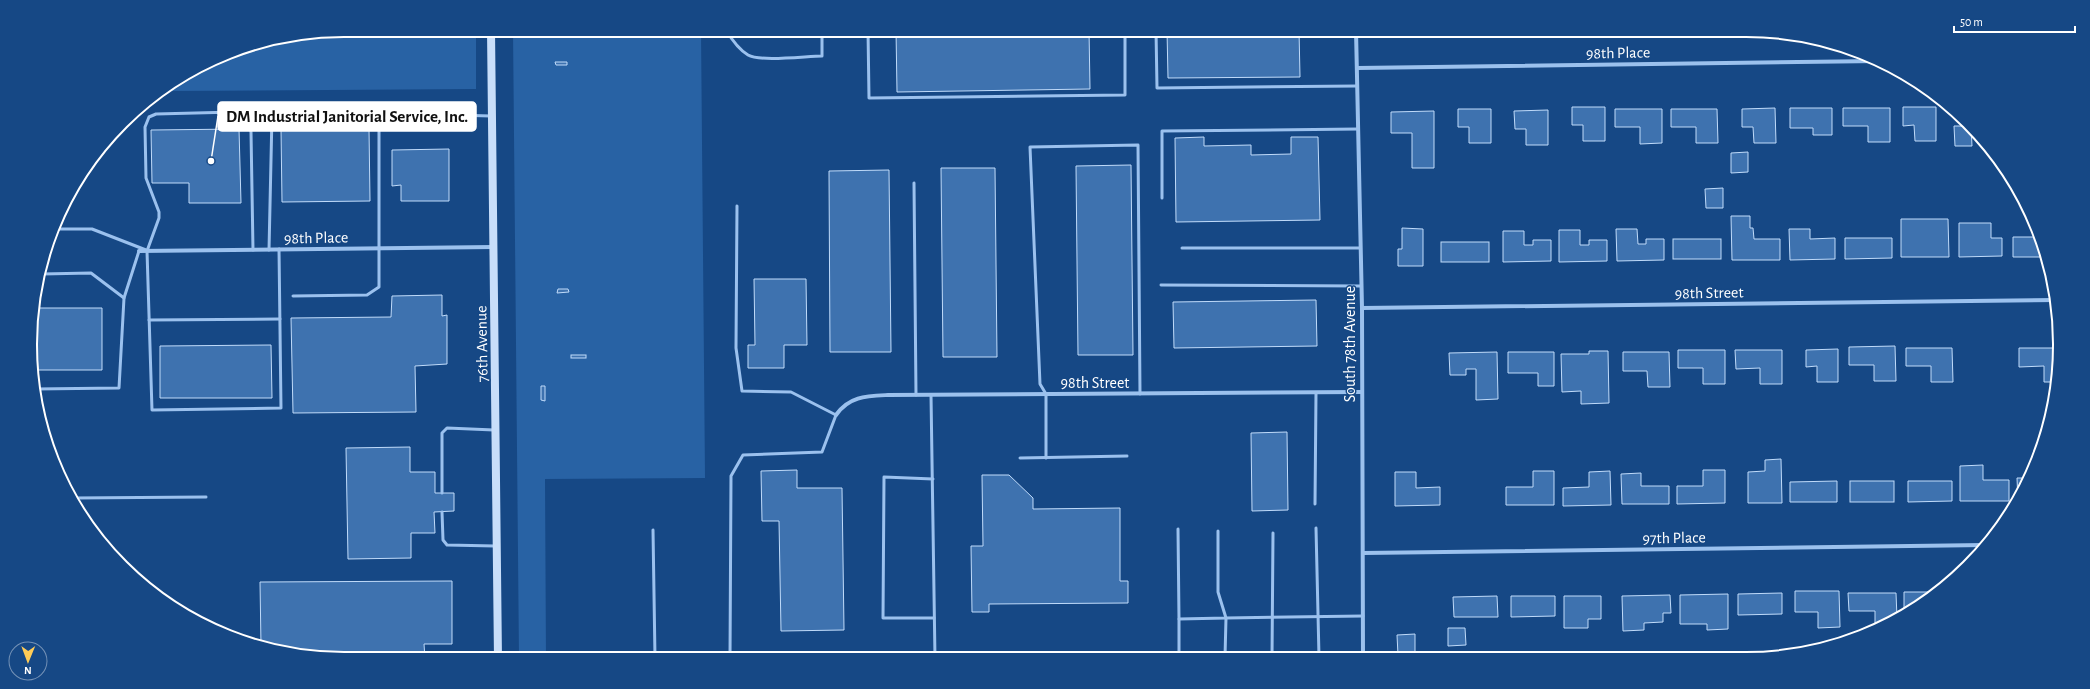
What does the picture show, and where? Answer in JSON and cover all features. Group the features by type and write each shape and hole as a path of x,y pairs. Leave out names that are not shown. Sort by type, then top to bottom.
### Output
{"street":[{"name":"76th Avenue","path":"492,37 498,652"},
{"name":"South 78th Avenue","path":"1356,37 1362,308 1364,652"},
{"name":"98th Place","path":"1357,68 1865,61"},
{"name":"98th Place","path":"139,251 494,247"},
{"name":"98th Street","path":"1362,308 2049,300"},
{"name":"98th Street","path":"836,415 842,406 852,399 869,396 1362,392"},
{"name":"97th Place","path":"1363,553 1979,545"}],"lane":[{"path":"730,37 735,44 749,56 765,58 822,56 822,37"},
{"path":"868,37 869,98 1125,95 1125,37"},
{"path":"1156,37 1156,88 1357,86"},
{"path":"253,250 251,132 249,123 244,115 235,112 156,114 149,117 146,121 146,178 157,203 159,212 159,218 147,251 152,410 281,408 279,250"},
{"path":"269,250 272,115 379,113 492,116"},
{"path":"293,296 367,295 379,287 379,113"},
{"path":"1162,198 1162,131 1358,129"},
{"path":"1046,458 1046,394 1040,384 1030,147 1138,145 1140,394"},
{"path":"914,183 916,395"},
{"path":"730,652 731,476 743,455 822,452 836,415 791,392 742,391 736,348 737,206"},
{"path":"59,229 92,229 147,251"},
{"path":"1182,248 1360,248"},
{"path":"41,389 119,388 124,298 139,251"},
{"path":"45,274 91,273 124,298"},
{"path":"1161,284 1361,286"},
{"path":"149,320 280,319"},
{"path":"1315,504 1316,393"},
{"path":"931,395 935,652"},
{"path":"442,493 442,433 447,428 496,430"},
{"path":"1020,458 1127,456"},
{"path":"932,479 884,478 883,618 934,618"},
{"path":"78,498 206,497"},
{"path":"442,512 443,540 447,545 497,546"},
{"path":"1316,528 1319,652"},
{"path":"1178,529 1179,652"},
{"path":"653,530 655,652"},
{"path":"1218,531 1218,592 1226,618 1225,652"},
{"path":"1272,652 1273,533"},
{"path":"1179,619 1363,616"}],"shaded area":[{"path":"344,37 476,37 476,89 171,91 191,78 227,60 265,47 304,40"},
{"path":"513,37 701,37 705,478 545,479 546,652 519,652"}],"building":[{"path":"896,37 1089,37 1090,89 897,92"},
{"path":"1167,37 1299,37 1300,77 1168,78"},
{"path":"555,62 567,62 567,65 556,65"},
{"path":"1572,107 1605,107 1605,141 1583,141 1583,125 1572,125"},
{"path":"1903,107 1936,107 1936,141 1915,141 1914,125 1903,126"},
{"path":"1775,108 1776,143 1754,143 1753,127 1742,127 1742,109"},
{"path":"1790,108 1832,108 1832,135 1813,135 1813,128 1790,128"},
{"path":"1843,108 1890,108 1890,142 1868,142 1868,126 1843,126"},
{"path":"1458,109 1491,109 1491,143 1469,143 1469,127 1458,127"},
{"path":"1615,109 1662,109 1662,143 1640,144 1640,127 1615,127"},
{"path":"1671,109 1717,109 1718,143 1696,143 1696,127 1671,127"},
{"path":"1548,110 1548,145 1526,145 1526,129 1515,129 1514,111"},
{"path":"1434,111 1434,168 1412,168 1412,133 1391,133 1391,112"},
{"path":"1954,126 1962,126 1972,136 1972,146 1955,146"},
{"path":"239,129 241,203 189,203 189,183 152,183 151,130"},
{"path":"369,129 370,201 282,202 281,130"},
{"path":"1204,137 1204,146 1251,145 1251,155 1291,154 1291,137 1318,137 1320,220 1176,222 1175,138"},
{"path":"449,149 449,201 401,201 401,185 392,186 392,150"},
{"path":"1748,152 1748,172 1731,173 1731,153"},
{"path":"1131,165 1133,355 1078,355 1076,166"},
{"path":"941,168 995,168 997,357 943,357"},
{"path":"889,170 891,352 830,352 829,171"},
{"path":"1723,188 1723,208 1706,208 1705,189"},
{"path":"1731,216 1750,216 1750,228 1753,228 1754,239 1780,239 1780,260 1732,260"},
{"path":"1901,219 1948,219 1949,257 1901,257"},
{"path":"1959,223 1991,223 1991,238 2002,238 2002,256 1959,257"},
{"path":"1402,228 1423,229 1423,266 1398,266 1398,249 1402,249"},
{"path":"1616,229 1637,229 1638,244 1646,244 1646,239 1664,239 1664,260 1617,261"},
{"path":"1789,229 1810,229 1810,239 1835,238 1835,259 1790,260"},
{"path":"1559,230 1580,230 1580,245 1589,245 1589,240 1607,240 1607,261 1559,262"},
{"path":"1503,231 1524,231 1524,245 1533,245 1533,240 1551,240 1551,261 1503,262"},
{"path":"2013,237 2034,237 2040,257 2013,257"},
{"path":"1845,238 1892,238 1892,258 1845,259"},
{"path":"1673,239 1721,239 1721,259 1673,259"},
{"path":"1441,242 1489,242 1489,262 1441,262"},
{"path":"754,279 806,279 807,345 784,345 784,368 748,368 748,345 755,345"},
{"path":"558,289 568,289 569,292 557,293"},
{"path":"442,295 442,316 447,315 447,364 415,366 416,412 293,413 291,318 391,317 392,296"},
{"path":"1316,300 1317,346 1174,348 1173,302"},
{"path":"40,308 102,308 102,370 38,370 37,344"},
{"path":"271,345 272,398 160,398 160,346"},
{"path":"1895,346 1896,381 1874,381 1874,365 1849,365 1849,347"},
{"path":"1906,348 1952,348 1953,382 1931,382 1931,366 1906,366"},
{"path":"2019,348 2053,348 2050,382 2044,382 2044,366 2019,367"},
{"path":"1838,349 1838,382 1817,382 1817,366 1806,367 1806,350"},
{"path":"1678,350 1725,350 1725,384 1703,384 1703,368 1678,368"},
{"path":"1735,350 1782,350 1782,384 1760,384 1760,368 1736,369"},
{"path":"1589,351 1608,351 1609,403 1581,404 1581,391 1562,392 1561,354 1589,354"},
{"path":"1497,352 1498,399 1476,400 1476,369 1466,369 1466,375 1450,375 1449,353"},
{"path":"1508,352 1554,352 1554,386 1538,386 1538,373 1508,373"},
{"path":"1623,352 1669,352 1670,387 1648,387 1647,371 1623,371"},
{"path":"571,355 586,355 586,358 571,358"},
{"path":"541,386 545,386 545,401 541,400"},
{"path":"1287,432 1288,510 1252,511 1251,433"},
{"path":"410,447 410,472 435,472 435,493 454,493 454,511 434,512 435,533 411,533 411,558 348,559 346,448"},
{"path":"1781,459 1782,503 1748,503 1748,472 1765,471 1765,460"},
{"path":"1983,465 1983,480 2009,480 2009,501 1960,501 1960,466"},
{"path":"797,470 797,488 842,488 844,630 781,631 779,521 762,521 761,471"},
{"path":"1703,470 1725,470 1725,503 1677,504 1677,486 1703,486"},
{"path":"1533,471 1554,471 1554,505 1506,505 1506,487 1533,487"},
{"path":"1610,471 1611,505 1563,506 1563,488 1589,487 1589,472"},
{"path":"1395,472 1416,472 1416,488 1440,487 1440,505 1395,506"},
{"path":"1641,473 1641,486 1669,486 1669,504 1622,504 1621,474"},
{"path":"982,475 1009,475 1033,498 1033,509 1120,508 1120,581 1128,581 1128,603 989,604 989,612 972,612 971,546 983,546"},
{"path":"2017,478 2022,478 2021,481 2017,488"},
{"path":"1837,481 1837,502 1790,502 1790,482"},
{"path":"1850,481 1894,481 1894,502 1850,502"},
{"path":"1908,481 1952,481 1952,501 1908,502"},
{"path":"452,581 452,644 424,644 425,652 344,652 304,649 261,641 260,582"},
{"path":"1795,591 1839,591 1840,627 1818,628 1818,612 1795,612"},
{"path":"1904,592 1927,592 1916,600 1904,608"},
{"path":"1782,593 1782,614 1738,615 1738,594"},
{"path":"1848,593 1896,593 1897,612 1875,623 1875,611 1849,611"},
{"path":"1728,594 1728,629 1707,630 1707,624 1680,624 1680,595"},
{"path":"1670,595 1671,613 1663,613 1663,622 1644,623 1644,630 1623,631 1622,596"},
{"path":"1497,596 1498,617 1454,617 1453,597"},
{"path":"1511,596 1555,596 1555,616 1511,617"},
{"path":"1564,596 1601,596 1601,619 1588,619 1588,628 1564,628"},
{"path":"1448,628 1465,628 1466,645 1448,646"},
{"path":"1415,634 1415,652 1398,652 1397,635"}],"place":[{"name":"DM Industrial Janitorial Service, Inc.","path":"211,161"}]}
